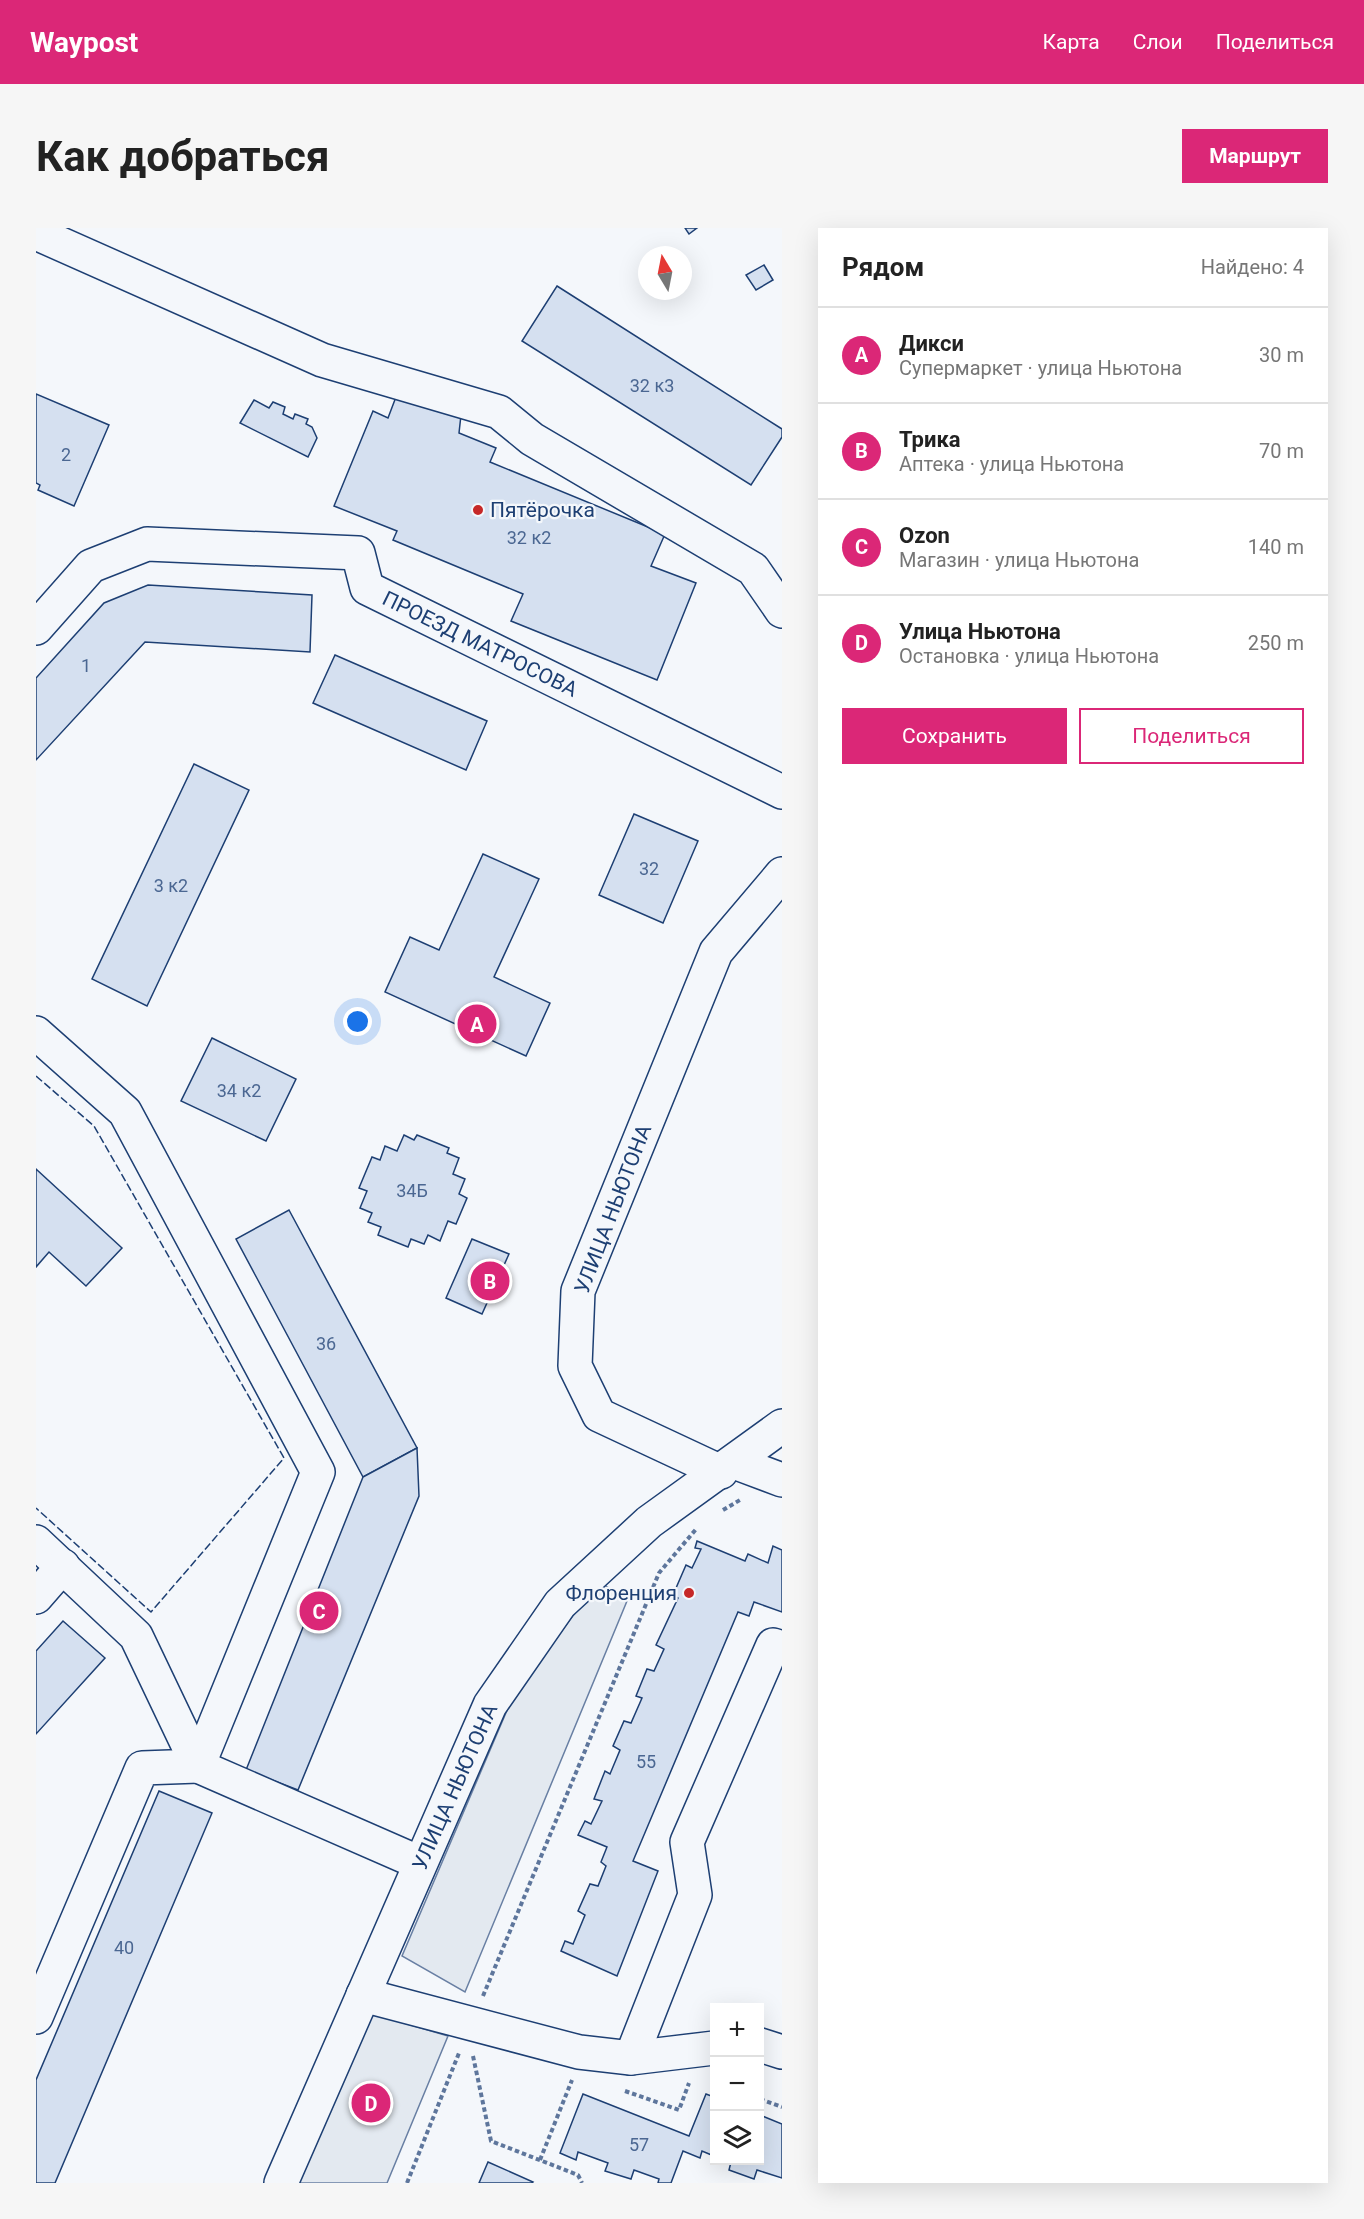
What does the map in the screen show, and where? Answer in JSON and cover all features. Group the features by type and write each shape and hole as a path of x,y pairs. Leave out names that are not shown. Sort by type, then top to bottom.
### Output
{"street":[{"path":"36,233 322,360 499,412 532,439 753,569 782,611"},
{"name":"ПРОЕЗД МАТРОСОВА","path":"36,628 91,566 147,544 358,553 367,588 782,792"},
{"name":"УЛИЦА НЬЮТОНА","path":"727,1467 599,1415 575,1366 578,1292 716,952 782,874"},
{"path":"36,1033 124,1112 318,1472 198,1767"},
{"path":"727,1467 782,1426"},
{"path":"727,1467 779,1479"},
{"name":"УЛИЦА НЬЮТОНА","path":"281,2183 490,1705 560,1604 649,1522 727,1467"},
{"path":"36,1542 136,1636 198,1767"},
{"path":"36,1597 63,1566"},
{"path":"631,2058 695,1895 687,1842 773,1645 782,1648"},
{"path":"36,2017 142,1767 198,1767 420,1863"},
{"path":"363,1995 471,2034 579,2052 631,2058 710,2048"},
{"path":"764,2047 782,2052"}],"path":[{"path":"719,1513 779,1479"},
{"path":"407,2183 471,2034 659,1574 700,1525"},
{"path":"471,2034 491,2140 578,2175 582,2183"},
{"path":"540,2160 576,2072"},
{"path":"617,2087 679,2110 693,2073"},
{"path":"764,2101 782,2107"}],"shaded area":[{"path":"599,1581 627,1601 465,1992 402,1956 514,1694"},
{"path":"370,2013 448,2036 387,2183 298,2183"}],"building":[{"path":"685,228 697,228 689,234"},
{"path":"764,265 773,280 756,290 746,275"},
{"path":"557,286 782,429 782,437 751,485 522,341"},
{"path":"399,389 461,415 459,433 496,448 490,462 665,534 651,566 696,583 657,680 511,621 523,594 393,540 397,531 334,506 373,411 388,418"},
{"path":"36,394 109,425 74,506 38,490 40,485 36,483"},
{"path":"254,400 269,408 273,402 285,407 283,414 293,419 295,414 308,419 306,424 312,427 317,438 308,457 240,423"},
{"path":"148,585 312,595 310,652 145,642 36,760 36,678 104,603"},
{"path":"335,655 487,721 466,770 313,703"},
{"path":"194,764 249,790 147,1006 92,979"},
{"path":"634,814 698,841 663,923 599,895"},
{"path":"483,854 539,879 494,977 550,1003 526,1056 385,992 410,937 439,950"},
{"path":"212,1038 296,1079 266,1141 181,1101"},
{"path":"404,1135 414,1140 417,1135 449,1148 447,1153 459,1158 453,1174 465,1179 459,1194 467,1198 456,1224 448,1221 440,1241 428,1235 424,1244 411,1239 408,1247 378,1235 381,1227 368,1222 372,1213 360,1208 367,1191 359,1188 372,1157 380,1160 385,1146 397,1151"},
{"path":"36,1169 122,1248 86,1286 49,1252 36,1267"},
{"path":"289,1210 417,1448 363,1477 236,1239"},
{"path":"472,1239 509,1254 482,1314 446,1298"},
{"path":"417,1448 419,1496 298,1790 246,1770 363,1477"},
{"path":"697,1541 745,1561 748,1554 768,1563 773,1546 782,1550 782,1612 754,1602 749,1616 738,1612 633,1861 658,1871 617,1976 561,1951 565,1941 573,1944 585,1915 578,1911 590,1884 598,1886 606,1866 601,1862 607,1847 578,1835 585,1821 591,1824 602,1801 594,1799 605,1771 610,1774 620,1750 613,1746 624,1721 631,1723 642,1698 636,1696 647,1669 654,1671 664,1649 656,1645 678,1598 673,1595 686,1565 692,1568 701,1549 695,1548"},
{"path":"63,1621 105,1658 36,1734 36,1651"},
{"path":"159,1791 212,1813 55,2183 36,2183 36,2080"},
{"path":"583,2094 689,2136 706,2094 710,2096 710,2154 702,2151 700,2158 683,2151 671,2183 658,2183 659,2179 634,2170 631,2179 605,2171 608,2163 578,2152 576,2160 560,2153"},
{"path":"764,2117 782,2124 782,2178 757,2170 754,2179 729,2170 730,2165 764,2165"},
{"path":"488,2162 533,2182 479,2183"}],"fence":[{"path":"36,1076 94,1126 284,1458 151,1612 36,1508"}],"place":[{"name":"Пятёрочка","path":"478,510"},
{"name":"Дикси","path":"477,1024"},
{"name":"Трика","path":"490,1281"},
{"name":"Флоренция","path":"689,1593"},
{"name":"Ozon","path":"319,1611"},
{"name":"Улица Ньютона","path":"371,2103"}]}
